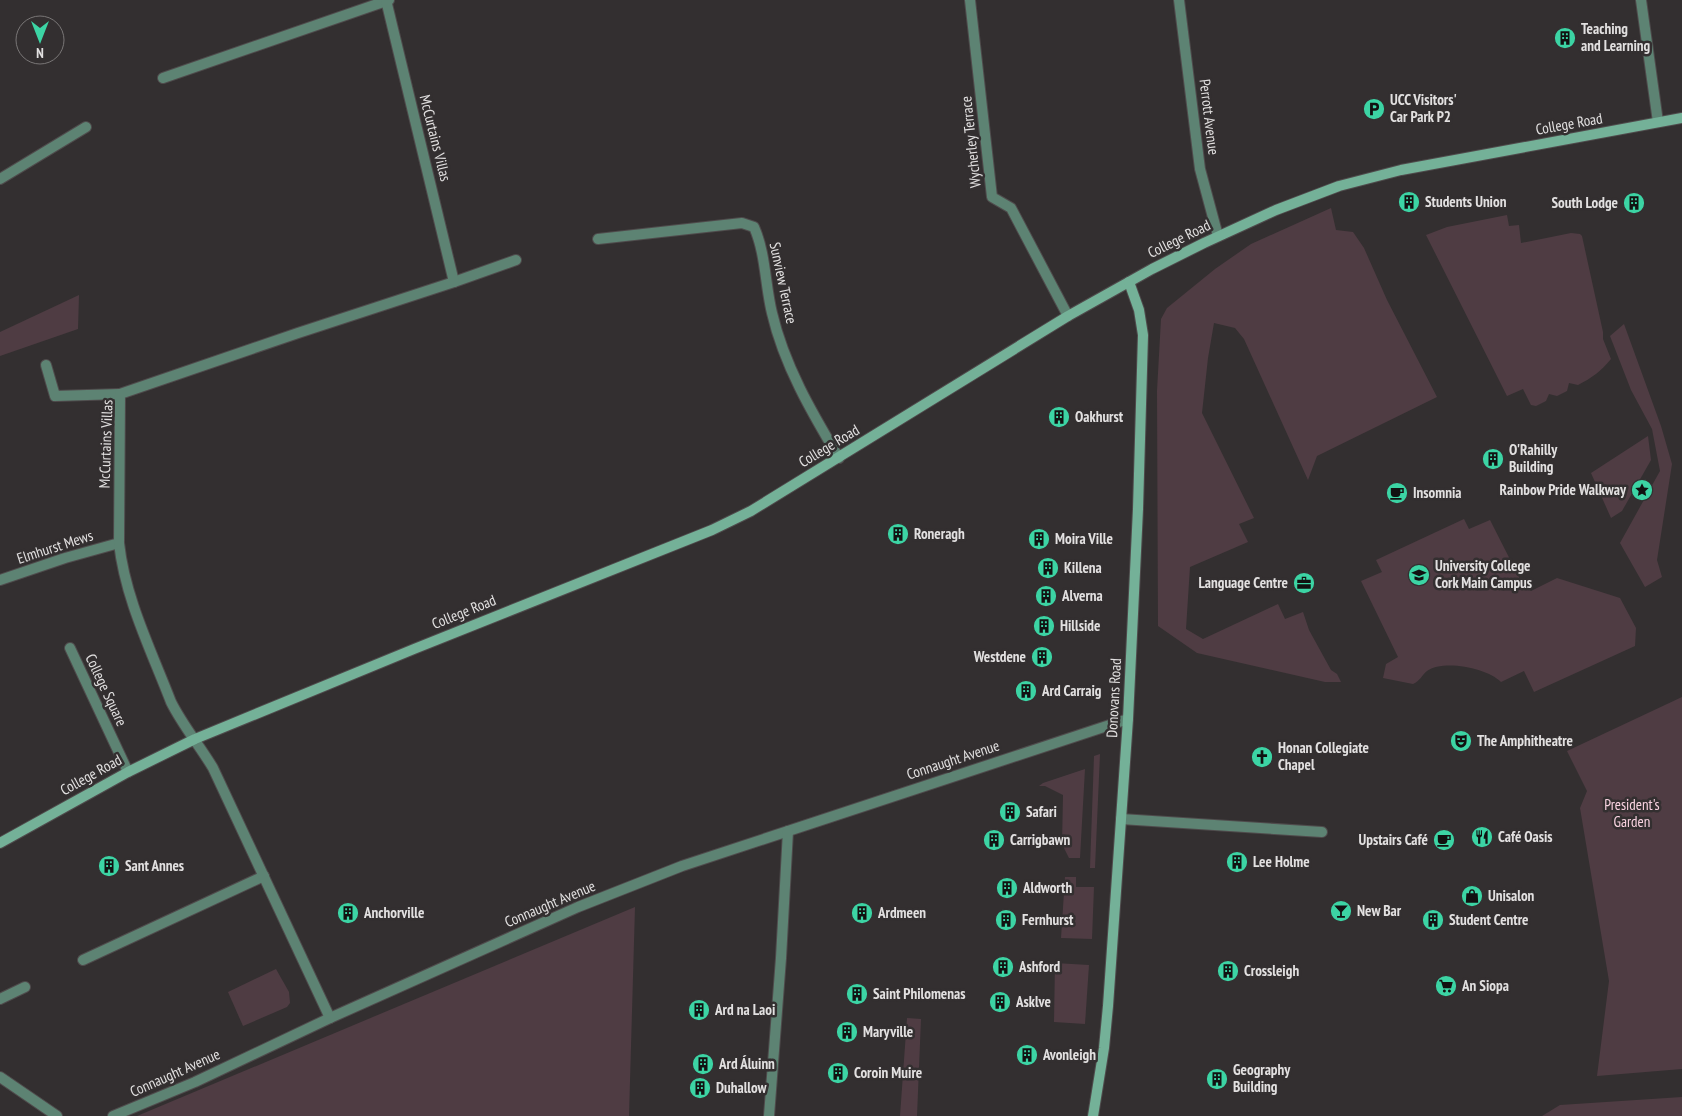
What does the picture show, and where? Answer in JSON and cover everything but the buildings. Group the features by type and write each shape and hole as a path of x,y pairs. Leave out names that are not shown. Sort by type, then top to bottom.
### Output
{"street":[{"name":"McCurtains Villas","path":"163,78 387,0 454,282"},
{"name":"Wycherley Terrace","path":"970,0 992,197 1011,208 1068,316"},
{"name":"Perrott Avenue","path":"1179,0 1200,169 1218,236"},
{"path":"1641,0 1658,122"},
{"name":"College Road","path":"0,843 128,772 195,738 712,530 751,511 1068,316 1218,236 1310,196 1372,176 1682,118"},
{"path":"0,179 86,127"},
{"name":"Sunview Terrace","path":"598,239 742,224 754,227 760,240 772,314 788,364 839,458"},
{"name":"McCurtains Villas","path":"195,738 179,719 175,711 128,591 122,567 119,543 120,394 516,260"},
{"name":"Donovans Road","path":"1093,1116 1107,1014 1128,719 1139,494 1144,335 1139,310 1129,282"},
{"path":"46,366 55,396 120,394"},
{"name":"Elmhurst Mews","path":"0,580 65,558 119,543"},
{"name":"College Square","path":"70,648 128,772"},
{"name":"Connaught Avenue","path":"113,1116 196,1082 330,1018 578,906 682,866 1128,719"},
{"path":"195,738 213,768 330,1018"},
{"path":"1121,819 1322,832"},
{"path":"769,1116 788,831"},
{"path":"83,960 264,876"},
{"path":"0,999 25,987"},
{"path":"0,1077 57,1116"}],"green space":[{"path":"1331,208 1336,230 1353,232 1364,248 1387,300 1437,397 1317,456 1308,480 1244,339 1235,328 1214,323 1202,413 1254,518 1239,524 1248,542 1190,567 1186,629 1203,639 1278,604 1285,619 1303,612 1309,630 1331,670 1337,674 1341,682 1325,682 1197,653 1158,626 1157,391 1161,319 1167,308 1215,269 1251,244"},
{"path":"1507,215 1509,226 1519,225 1521,243 1571,233 1582,236 1603,339 1611,359 1588,380 1578,385 1569,383 1567,391 1557,396 1549,394 1546,401 1536,406 1531,405 1523,389 1507,396 1426,235 1447,227"},
{"path":"79,295 78,329 0,356 0,332"},
{"path":"1624,324 1661,426 1672,464 1657,560 1662,577 1645,587 1620,543 1660,471 1652,429 1631,390 1610,336"},
{"path":"1648,436 1651,460 1622,511 1611,518 1591,473"},
{"path":"1464,519 1469,529 1490,520 1522,583 1531,591 1557,578 1620,598 1636,628 1635,646 1534,692 1524,671 1501,682 1495,677 1476,669 1454,666 1434,667 1413,684 1383,678 1386,664 1398,657 1361,581 1382,572 1376,560"},
{"name":"President's Garden","path":"1682,697 1682,1069 1597,1076 1609,981 1580,808 1587,791 1567,751"},
{"path":"1100,754 1095,868 1090,868 1094,756"},
{"path":"1085,769 1080,858 1069,858 1062,844 1063,795 1045,786 1039,786"},
{"path":"1065,877 1076,877 1076,887 1094,887 1092,939 1061,938"},
{"path":"635,907 629,1116 137,1116"},
{"path":"1055,963 1089,965 1085,1024 1054,1022"},
{"path":"276,969 289,992 290,1003 287,1007 243,1026 228,992"},
{"path":"907,1018 921,1019 917,1116 900,1116"},
{"path":"1682,1097 1682,1116 1542,1116 1560,1105"}],"place":[{"name":"Teaching and Learning","path":"1565,38"},
{"name":"UCC Visitors' Car Park P2","path":"1374,109"},
{"name":"Students Union","path":"1409,202"},
{"name":"South Lodge","path":"1634,203"},
{"name":"Oakhurst","path":"1059,417"},
{"name":"O'Rahilly Building","path":"1493,459"},
{"name":"Rainbow Pride Walkway","path":"1642,490"},
{"name":"Insomnia","path":"1397,493"},
{"name":"Roneragh","path":"898,534"},
{"name":"Moira Ville","path":"1039,539"},
{"name":"Killena","path":"1048,568"},
{"name":"University College Cork Main Campus","path":"1419,575"},
{"name":"Language Centre","path":"1304,583"},
{"name":"Alverna","path":"1046,596"},
{"name":"Hillside","path":"1044,626"},
{"name":"Westdene","path":"1042,657"},
{"name":"Ard Carraig","path":"1026,691"},
{"name":"The Amphitheatre","path":"1461,741"},
{"name":"Honan Collegiate Chapel","path":"1262,757"},
{"name":"Safari","path":"1010,812"},
{"name":"Café Oasis","path":"1482,837"},
{"name":"Carrigbawn","path":"994,840"},
{"name":"Upstairs Café","path":"1444,840"},
{"name":"Lee Holme","path":"1237,862"},
{"name":"Sant Annes","path":"109,866"},
{"name":"Aldworth","path":"1007,888"},
{"name":"Unisalon","path":"1472,896"},
{"name":"New Bar","path":"1341,911"},
{"name":"Anchorville","path":"348,913"},
{"name":"Ardmeen","path":"862,913"},
{"name":"Fernhurst","path":"1006,920"},
{"name":"Student Centre","path":"1433,920"},
{"name":"Ashford","path":"1003,967"},
{"name":"Crossleigh","path":"1228,971"},
{"name":"An Siopa","path":"1446,986"},
{"name":"Saint Philomenas","path":"857,994"},
{"name":"Asklve","path":"1000,1002"},
{"name":"Ard na Laoi","path":"699,1010"},
{"name":"Maryville","path":"847,1032"},
{"name":"Avonleigh","path":"1027,1055"},
{"name":"Ard Áluinn","path":"703,1064"},
{"name":"Coroin Muire","path":"838,1073"},
{"name":"Geography Building","path":"1217,1079"},
{"name":"Duhallow","path":"700,1088"}]}
